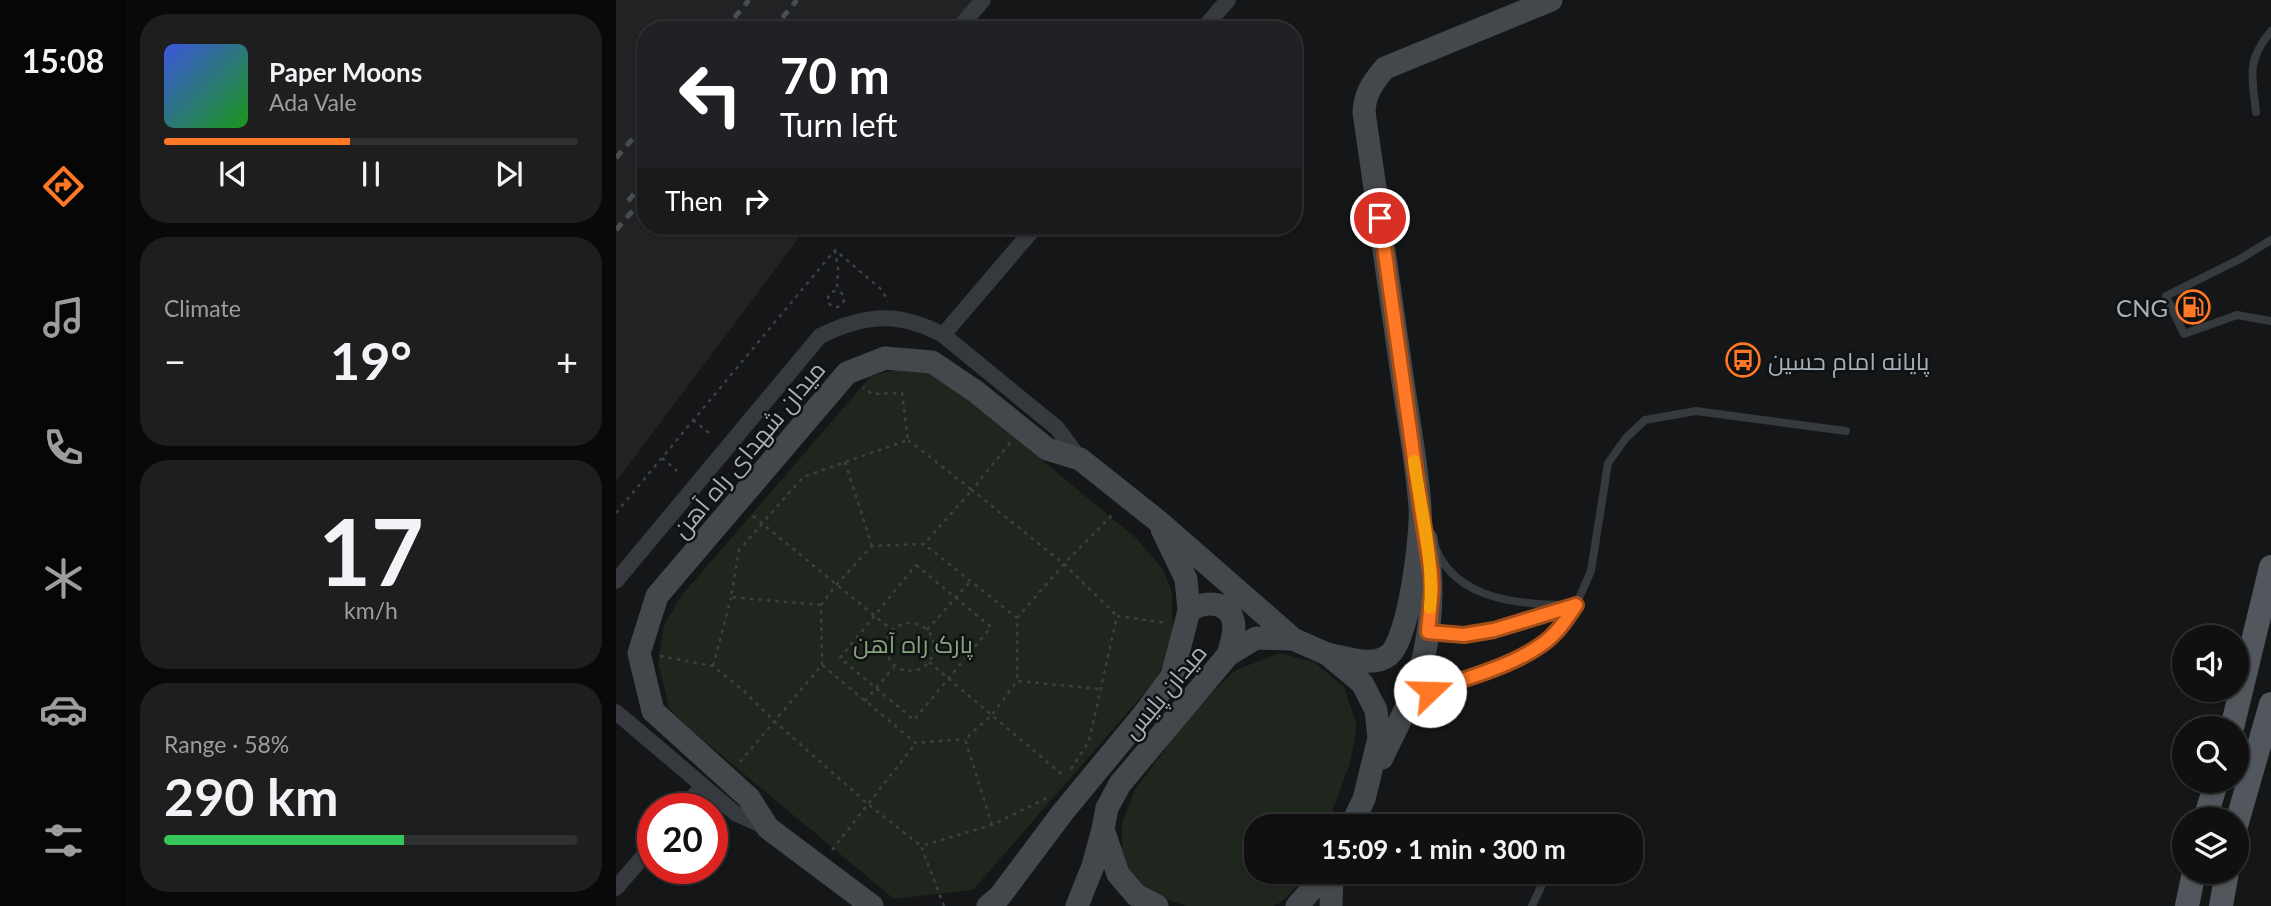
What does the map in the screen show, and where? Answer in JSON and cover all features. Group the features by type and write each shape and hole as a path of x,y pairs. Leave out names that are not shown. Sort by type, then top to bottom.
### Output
{"main road":[{"path":"1364,799 1420,670 1428,632 1431,578 1364,112 1365,99 1373,81 1385,68 1550,0"},
{"name":"میدان شهدای راه آهن","path":"639,653 657,596 847,373 885,358 932,362 975,391 1047,449 1080,459 1158,521 1293,639"},
{"path":"1327,654 1364,661 1377,660 1388,656 1397,645 1405,625 1413,581 1421,509"},
{"path":"988,906 1000,896 1172,676 1187,619 1186,579 1158,521"},
{"path":"2235,716 2271,567"},
{"path":"1187,619 1198,605 1214,604 1224,608 1233,618 1234,631 1228,655"},
{"name":"میدان پلیس","path":"1077,906 1093,866 1107,808 1120,784 1175,715 1228,655 1256,638 1293,639 1327,654 1363,683 1377,709 1379,738 1364,799 1357,814"},
{"path":"639,653 653,711 749,798 768,828 872,906"},
{"path":"2242,807 2267,726 2271,704"},
{"path":"1103,829 1118,874 1136,895 1157,906"},
{"path":"1297,906 1318,884"},
{"path":"1330,884 1331,906"},
{"path":"2187,906 2192,884"},
{"path":"2221,906 2225,884"}],"street":[{"path":"965,21 983,0"},
{"path":"1210,21 1228,0"},
{"path":"943,335 1028,235"},
{"path":"616,580 820,335 867,318 896,318 925,326 943,335 1058,428 1080,459"},
{"path":"616,712 734,813 768,828"},
{"path":"697,793 702,787"},
{"path":"616,888 637,864"}],"lane":[{"path":"2256,112 2251,68 2256,52 2271,31"},
{"path":"2271,240 2240,259 2166,296 2183,334 2236,315 2271,321"},
{"path":"1408,700 1519,658 1541,645 1563,626 1591,571 1608,463 1626,438 1645,420 1696,411 1846,430"},
{"path":"1421,509 1442,562 1466,586 1532,605 1576,605"},
{"path":"1428,632 1464,635 1494,630 1576,605"},
{"path":"1532,906 1542,884"}],"path":[{"path":"835,250 837,291"},
{"path":"835,250 882,290 896,318"},
{"path":"616,513 835,250"},
{"path":"837,291 842,292 844,302 836,307 831,305 828,296 837,291"},
{"path":"847,373 872,394 902,394 908,440 1063,565 1117,616 1187,619"},
{"path":"693,420 709,433"},
{"path":"924,544 1022,431"},
{"path":"713,666 731,597 739,550 803,477 908,440"},
{"path":"662,458 677,471"},
{"path":"845,462 872,546"},
{"path":"822,665 916,743 965,739 991,716 1017,681 1017,618 1063,565 1129,498"},
{"path":"737,503 892,630"},
{"path":"727,778 822,665 821,605 872,546 924,544 1017,618"},
{"path":"916,565 991,626 914,720 840,658 875,616 916,565"},
{"path":"927,630 969,582"},
{"path":"731,597 821,605"},
{"path":"929,662 1065,778 1089,741 1117,616"},
{"path":"914,622 932,636 935,648 923,668 900,670 891,663 886,652 886,640 892,630 902,623 914,622"},
{"path":"639,653 713,666 744,691 868,804 921,846 944,906"},
{"path":"864,701 895,666"},
{"path":"1017,681 1100,689"},
{"path":"965,739 992,825"},
{"path":"819,866 916,743"},
{"path":"921,846 992,825 1047,798"}],"shaded area":[{"path":"616,0 981,0 964,21 637,21 637,235 801,235 616,482"}],"green space":[{"name":"پارک راه آهن","path":"899,369 933,374 960,392 1137,539 1163,569 1172,593 1173,650 1155,681 973,890 894,899 691,730 669,708 658,663 664,625 681,596 871,376"},
{"path":"1279,653 1314,662 1344,687 1357,725 1350,763 1331,814 1244,814 1244,884 1298,884 1288,896 1273,906 1186,906 1145,891 1122,861 1122,823 1134,791 1191,714 1234,671"}],"railway":[{"path":"732,21 749,0"},
{"path":"780,21 797,0"},
{"path":"616,158 637,134"},
{"path":"628,201 637,190"},
{"path":"616,230 637,206"}],"slow traffic":[{"path":"1414,461 1430,557 1430,608"}],"place":[{"name":"CNG","path":"2193,307"},
{"name":"پایانه امام حسین","path":"1743,360"}],"route":[{"path":"1380,218 1430,557 1432,588 1428,632 1464,635 1494,630 1576,605 1563,626 1541,645 1519,658 1430,691"}]}
